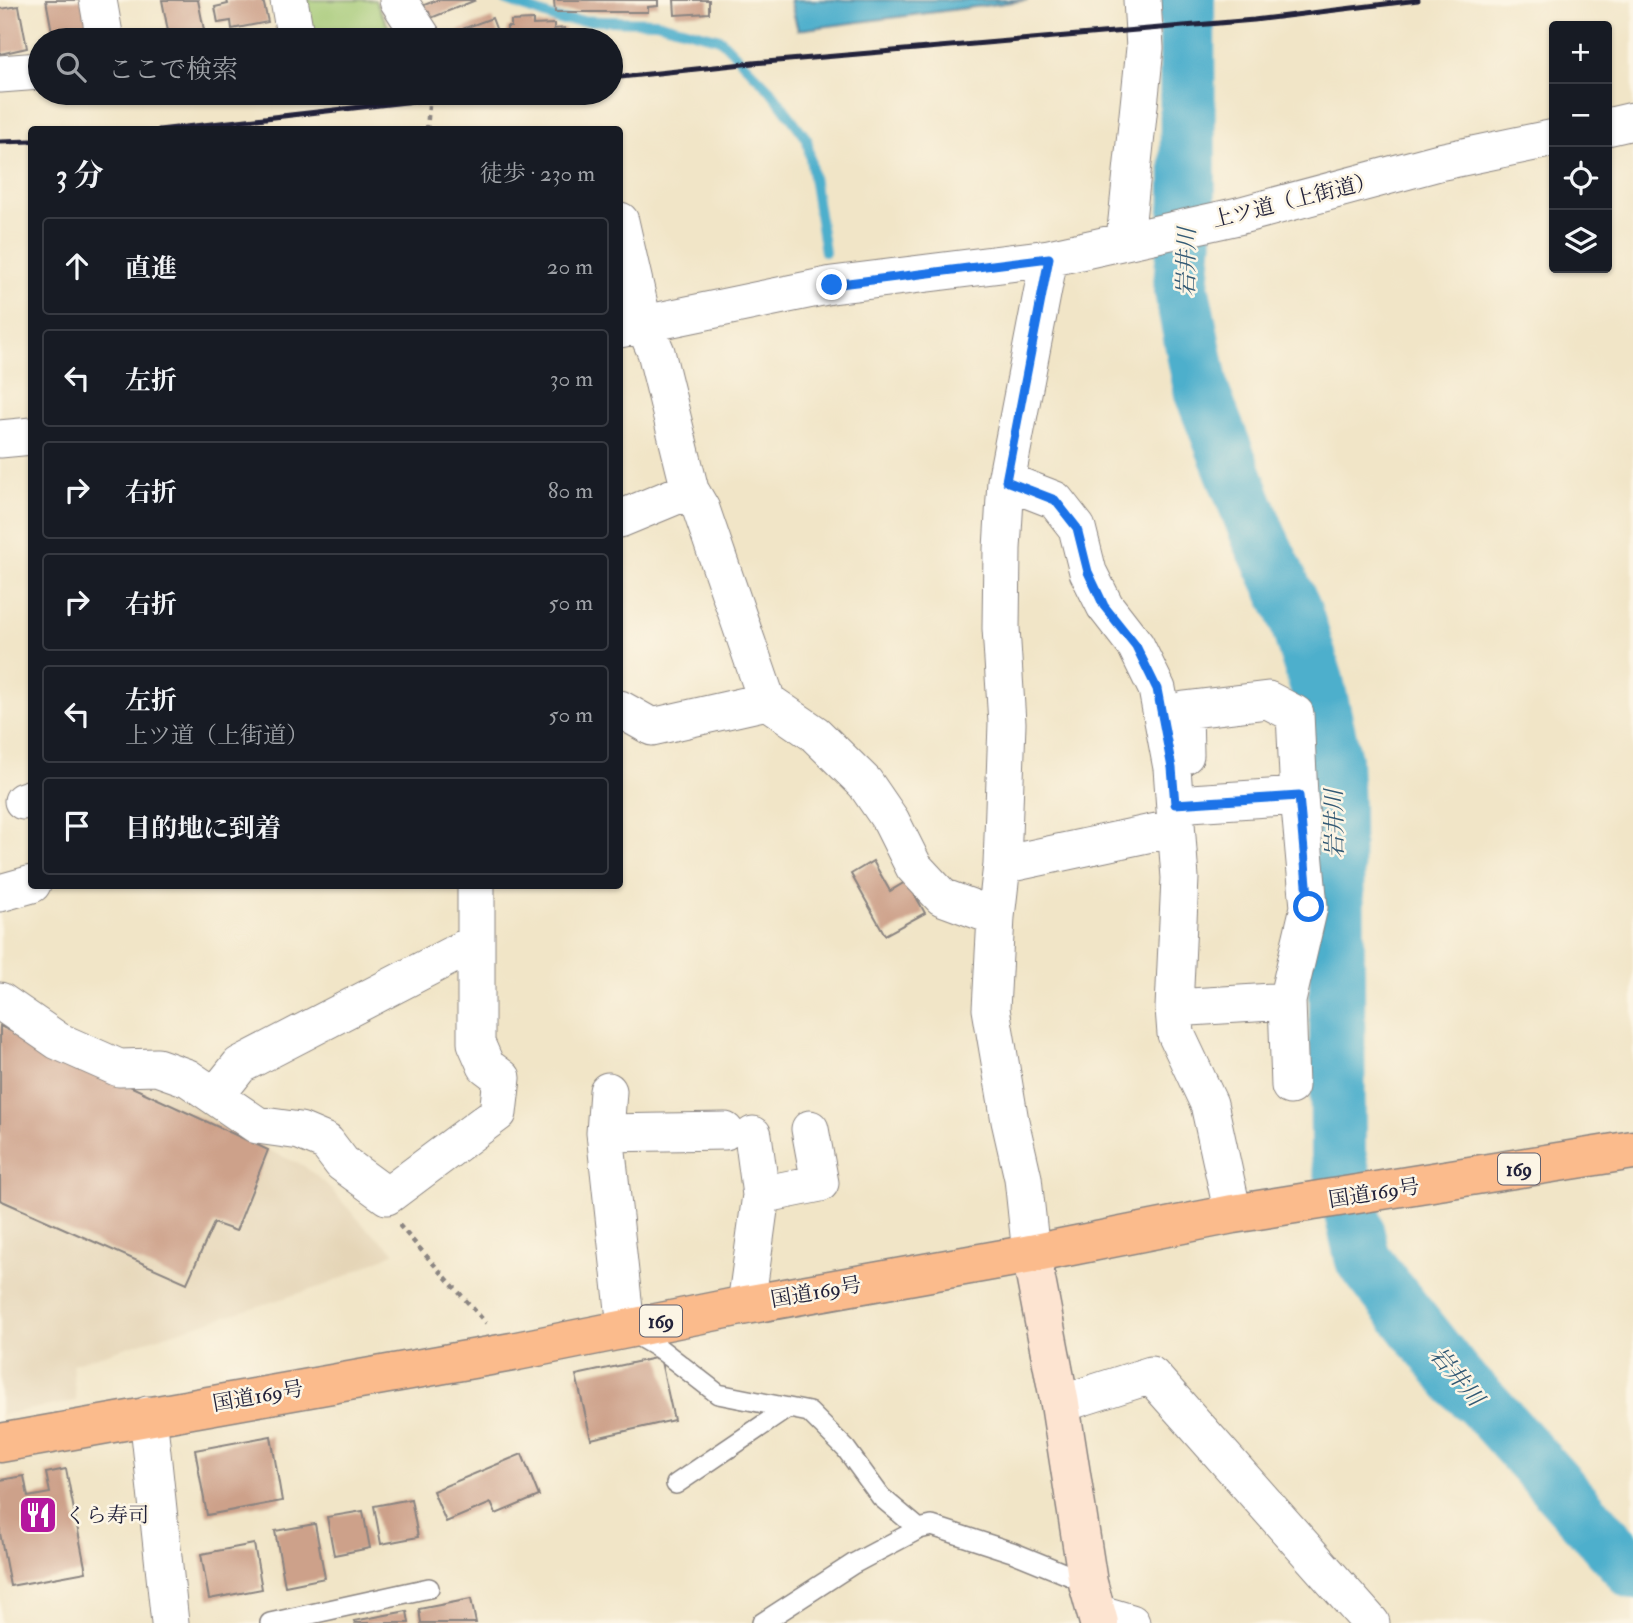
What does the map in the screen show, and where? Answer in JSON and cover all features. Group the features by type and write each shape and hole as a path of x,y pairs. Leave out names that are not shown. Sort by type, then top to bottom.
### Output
{"highway":[{"name":"国道169号","path":"0,1443 512,1352 746,1305 1031,1254 1233,1214 1633,1150"}],"street":[{"path":"98,0 103,28"},
{"path":"289,0 294,28"},
{"path":"398,0 416,28"},
{"path":"1125,240 1145,48 1142,0"},
{"path":"0,74 28,72"},
{"path":"1612,126 1633,121"},
{"name":"上ツ道（上街道）","path":"631,325 832,285 1049,258 1238,216 1439,162 1549,139"},
{"path":"623,249 631,325 656,352 690,490 701,509 767,701 815,734 865,783 891,821 914,867 942,898 996,917"},
{"path":"1049,258 1006,481 1001,628 1007,723 1002,865 991,1009 1010,1121 1023,1178 1031,1254 1104,1611"},
{"path":"0,439 28,436"},
{"path":"1006,481 1055,500 1077,528 1088,572 1104,606 1136,646 1157,689 1172,768 1180,878 1174,1008 1176,1034 1209,1104 1233,1214"},
{"path":"623,514 690,490"},
{"path":"1172,768 1185,762 1184,710 1268,700 1295,714 1309,907 1287,1001 1290,1086"},
{"path":"623,711 652,727 767,701"},
{"path":"1002,865 1175,816 1299,796"},
{"path":"0,893 28,885"},
{"path":"0,1001 58,1041 119,1068 157,1067 188,1078 257,1125 300,1131 326,1142 342,1163 387,1196 498,1113 502,1078 486,1066 476,1043 476,889"},
{"path":"216,1095 240,1065 475,943"},
{"path":"1174,1008 1287,1001"},
{"path":"608,1091 605,1133 626,1328"},
{"path":"761,1195 820,1183 810,1129"},
{"path":"605,1133 739,1133 761,1195 746,1305"},
{"path":"1060,1404 1152,1375 1371,1623"},
{"path":"148,1415 170,1623"}],"lane":[{"path":"626,1328 660,1349 718,1394 809,1412 846,1449 881,1497 919,1530"},
{"path":"676,1485 788,1408"},
{"path":"762,1623 853,1564 932,1526 1012,1552 1104,1611"},
{"path":"270,1623 429,1588"}],"path":[{"path":"427,126 429,105"},
{"path":"387,1196 384,1208 512,1352"}],"shaded area":[{"path":"0,1018 163,1081 250,1142 304,1166 326,1184 368,1230 395,1252 329,1284 72,1364 76,1401 0,1415"}],"green space":[{"path":"306,0 375,0 389,28 311,28"}],"water":[{"path":"790,0 1028,0 798,30"}],"building":[{"path":"46,0 87,0 89,28 51,28"},
{"path":"162,0 198,0 204,28 167,28"},
{"path":"227,0 263,0 268,22 237,28 232,28 231,21 218,23 215,7 228,4"},
{"path":"437,0 476,0 431,18 424,5"},
{"path":"554,0 658,0 658,6 648,7 648,12 555,12"},
{"path":"674,0 709,0 709,13 675,15"},
{"path":"19,6 27,48 0,54 0,9"},
{"path":"492,18 496,28 465,28"},
{"path":"533,20 533,25 554,24 554,28 507,28 511,27 511,21"},
{"path":"873,861 890,891 907,881 925,913 885,935 851,874"},
{"path":"0,1026 268,1150 236,1231 214,1223 187,1283 0,1200"},
{"path":"660,1357 674,1420 591,1439 576,1375"},
{"path":"271,1436 282,1501 207,1515 195,1450"},
{"path":"522,1454 539,1496 496,1514 491,1503 446,1522 433,1491"},
{"name":"くら寿司","path":"66,1469 86,1572 10,1586 0,1533 0,1480 24,1476 28,1497 50,1493 46,1473"},
{"path":"411,1499 418,1537 381,1544 374,1506"},
{"path":"363,1511 370,1548 334,1555 327,1517"},
{"path":"315,1524 325,1578 285,1586 275,1531"},
{"path":"254,1544 262,1589 209,1599 201,1554"},
{"path":"471,1599 476,1623 421,1623 419,1609"},
{"path":"407,1611 409,1623 354,1621"}],"waterway":[{"path":"505,0 559,20 656,22 720,39 771,91 807,139 825,252"},
{"name":"岩井川","path":"1187,0 1188,199 1181,286 1202,393 1259,537 1293,608 1316,681 1334,760 1338,1154 1363,1260 1458,1380 1484,1405 1633,1571"}],"railway":[{"path":"623,77 1254,20 1418,0"},
{"path":"194,126 379,105"},
{"path":"0,142 28,141"}],"place":[{"name":"くら寿司","path":"38,1515"}],"route":[{"path":"832,285 1049,258 1006,481 1055,500 1077,528 1088,572 1104,606 1136,646 1157,689 1172,768 1175,804 1299,796 1309,907"}]}
